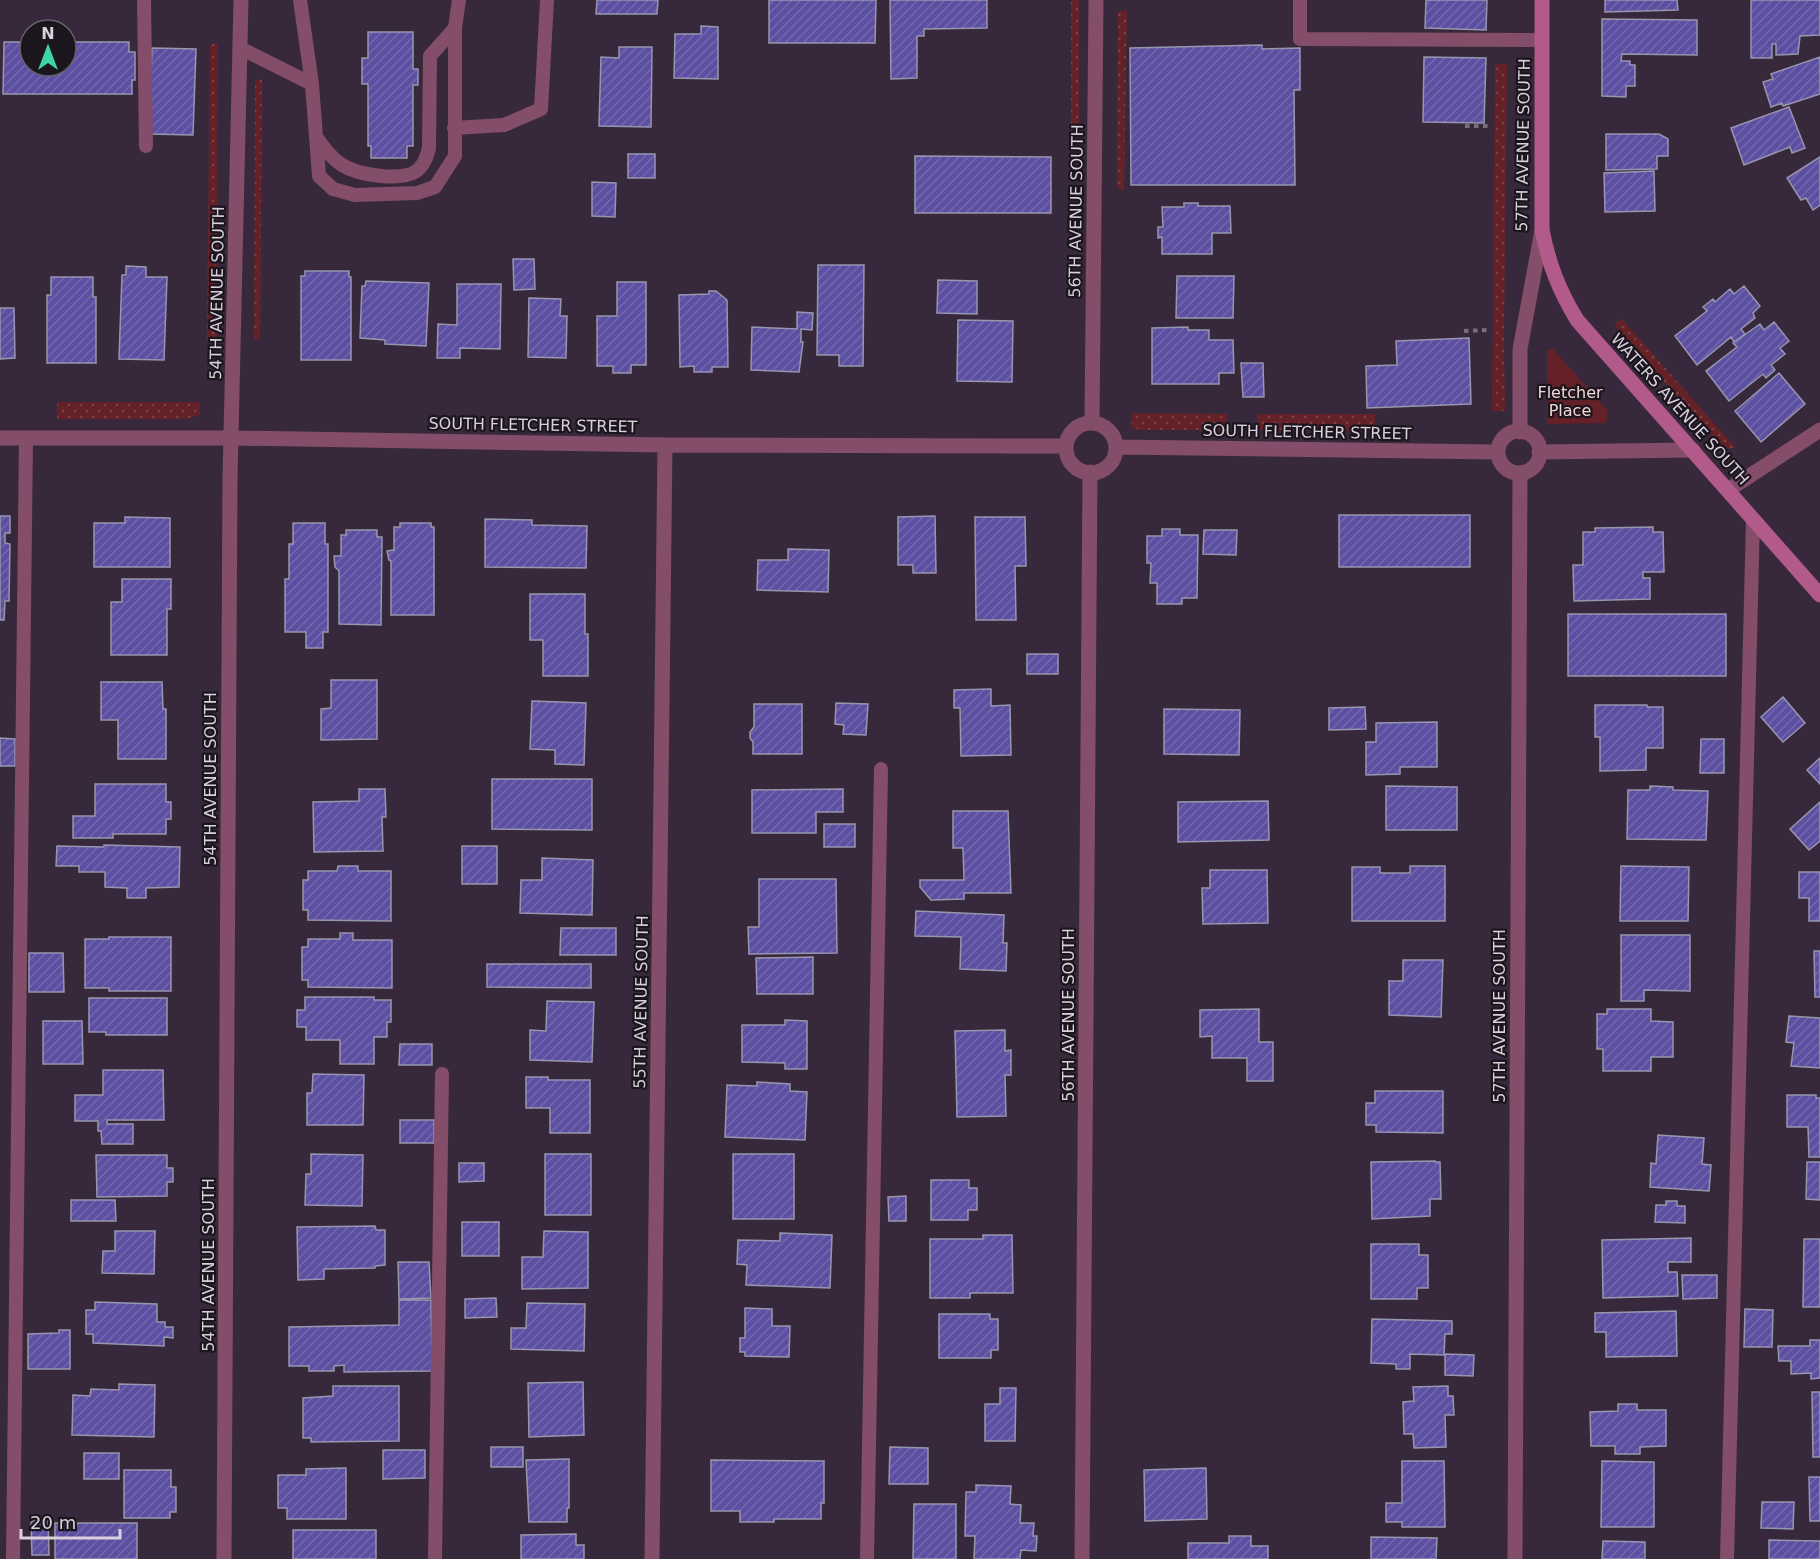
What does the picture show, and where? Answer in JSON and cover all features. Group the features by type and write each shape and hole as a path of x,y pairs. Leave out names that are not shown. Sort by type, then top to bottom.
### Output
{"street":[{"name":"54TH AVENUE SOUTH","path":"224,1559 230,479 241,0"},
{"name":"56TH AVENUE SOUTH","path":"1092,423 1096,0"},
{"name":"57TH AVENUE SOUTH","path":"1520,432 1520,349 1542,230 1542,0"},
{"name":"WATERS AVENUE SOUTH","path":"1542,230 1549,262 1561,293 1577,320 1820,595"},
{"path":"1092,423 1102,425 1109,430 1114,436 1116,447 1113,459 1108,466 1101,471 1090,472 1077,468 1071,462 1066,446 1073,431 1079,426 1092,423"},
{"path":"1728,490 1820,430"},
{"path":"1520,432 1531,435 1536,440 1539,452 1538,461 1534,467 1520,473 1509,471 1504,467 1500,462 1498,452 1500,442 1505,437 1511,433 1520,432"},
{"name":"SOUTH FLETCHER STREET","path":"0,438 232,438 665,445 1066,446"},
{"name":"55TH AVENUE SOUTH","path":"652,1559 665,445"},
{"name":"SOUTH FLETCHER STREET","path":"1116,447 1498,452"},
{"path":"1539,452 1692,450"},
{"name":"56TH AVENUE SOUTH","path":"1082,1559 1090,472"},
{"name":"57TH AVENUE SOUTH","path":"1515,1559 1520,473"}],"lane":[{"path":"144,0 146,146"},
{"path":"300,0 312,84 320,176 333,189 355,195 417,193 435,187 455,156 455,27 459,0"},
{"path":"454,128 504,125 541,109 547,0"},
{"path":"1300,0 1300,39 1542,40"},
{"path":"316,138 332,157 357,172 372,176 408,174 418,170 426,159 429,148 430,56 455,27"},
{"path":"240,48 312,84"},
{"path":"13,1559 26,438"},
{"path":"1727,1559 1753,519"},
{"path":"867,1559 880,769"},
{"path":"435,1559 442,1074"}],"path":[{"path":"1465,126 1492,126"},
{"path":"1464,331 1487,330"}],"green space":[{"path":"1071,0 1079,0 1079,125 1071,130"},
{"path":"1127,10 1124,191 1117,188 1118,12"},
{"path":"218,43 217,338 207,339 210,45"},
{"path":"1495,64 1507,64 1505,411 1492,411"},
{"path":"262,79 260,340 254,338 255,80"},
{"path":"1622,319 1736,448 1728,448 1716,441 1614,325"},
{"name":"Fletcher Place","path":"1553,349 1608,411 1606,423 1547,424 1547,350"},
{"path":"57,402 200,402 200,415 186,419 57,419"},
{"path":"1132,413 1227,414 1227,430 1142,430 1131,428"},
{"path":"1258,414 1375,414 1375,431 1260,430 1257,426"}],"building":[{"path":"597,0 658,0 657,14 596,14"},
{"path":"769,0 876,0 875,43 769,43"},
{"path":"890,0 987,0 987,28 924,29 924,36 917,36 917,78 891,79"},
{"path":"1426,0 1487,0 1486,30 1425,28"},
{"path":"1605,0 1677,0 1678,10 1605,12"},
{"path":"1751,0 1820,0 1820,35 1800,36 1798,54 1776,55 1776,44 1772,44 1772,58 1751,58"},
{"path":"1602,19 1697,20 1697,55 1622,54 1621,61 1630,61 1630,65 1635,65 1635,86 1626,86 1626,97 1602,96"},
{"path":"701,26 718,27 718,79 674,78 675,34 701,34"},
{"path":"368,32 413,32 413,69 418,69 418,85 413,85 413,146 407,146 407,158 371,158 371,146 368,146 368,84 362,84 362,58 368,58"},
{"path":"4,42 18,42 18,78 78,78 78,42 129,42 129,52 135,52 135,80 132,80 132,94 3,94"},
{"path":"1262,45 1262,49 1300,48 1300,90 1294,90 1295,185 1131,185 1130,48"},
{"path":"619,47 652,47 651,127 599,126 601,57 619,58"},
{"path":"152,48 196,49 193,135 149,134"},
{"path":"1424,57 1486,58 1484,123 1423,122"},
{"path":"1820,57 1820,94 1783,106 1782,103 1771,107 1763,82 1773,79 1771,74"},
{"path":"1789,107 1805,148 1792,153 1790,147 1744,165 1731,128"},
{"path":"1606,134 1659,134 1668,139 1668,156 1657,156 1657,169 1606,170"},
{"path":"628,154 655,154 655,178 628,178"},
{"path":"915,156 1051,157 1051,213 915,213"},
{"path":"1820,157 1820,205 1813,210 1806,198 1801,200 1787,178"},
{"path":"1654,171 1655,211 1605,212 1604,173"},
{"path":"592,182 616,183 615,217 592,216"},
{"path":"1184,203 1198,203 1198,206 1230,206 1231,233 1212,233 1212,254 1162,254 1162,237 1158,238 1158,227 1163,227 1162,207 1184,207"},
{"path":"513,259 534,259 535,289 514,290"},
{"path":"818,265 864,265 863,366 839,366 839,355 817,355"},
{"path":"126,266 146,267 146,277 167,277 164,360 119,359 122,275 126,275"},
{"path":"305,271 349,271 349,277 351,277 351,360 301,360 301,276 305,276"},
{"path":"1177,276 1234,276 1233,318 1176,318"},
{"path":"51,277 93,277 93,297 96,297 96,363 47,363 47,295 51,295"},
{"path":"938,280 977,281 977,314 937,313"},
{"path":"366,281 429,283 426,346 385,344 385,340 360,338 362,286 365,286"},
{"path":"617,282 646,282 646,365 631,365 631,373 613,373 613,366 597,366 597,316 617,316"},
{"path":"457,284 501,284 500,349 460,348 460,358 437,358 438,324 457,325"},
{"path":"1744,286 1760,306 1753,313 1755,318 1741,329 1745,334 1734,342 1731,337 1697,365 1675,336 1707,311 1703,307 1713,299 1715,302 1730,289 1734,294"},
{"path":"709,291 716,291 727,300 728,367 712,367 712,372 694,372 694,366 680,367 679,295 709,294"},
{"path":"529,298 561,299 560,316 567,316 566,358 528,357"},
{"path":"0,308 14,308 15,358 0,359"},
{"path":"797,312 813,313 812,330 801,329 801,342 803,342 799,372 751,370 752,327 797,329"},
{"path":"958,320 1013,321 1012,382 957,381"},
{"path":"1774,322 1789,341 1780,348 1785,354 1771,365 1775,370 1766,378 1763,374 1729,401 1706,371 1737,347 1733,343 1760,324 1764,330"},
{"path":"1188,327 1188,330 1209,330 1209,340 1233,340 1234,373 1219,373 1219,384 1152,384 1152,328"},
{"path":"1469,338 1471,404 1367,408 1366,366 1397,365 1396,341"},
{"path":"1241,363 1263,363 1264,397 1243,397"},
{"path":"1779,373 1805,404 1761,442 1735,411"},
{"path":"1339,515 1470,515 1470,567 1339,567"},
{"path":"0,516 10,516 10,533 5,533 5,543 10,544 9,601 5,601 4,620 0,620"},
{"path":"935,516 936,573 913,573 913,565 898,565 898,517"},
{"path":"125,517 170,518 170,567 94,567 94,523 125,523"},
{"path":"975,517 1025,517 1026,566 1015,566 1016,620 976,620"},
{"path":"485,519 532,520 532,525 587,526 586,568 485,567"},
{"path":"293,523 325,523 325,544 328,544 328,632 323,632 323,648 306,648 306,632 285,632 285,579 289,579 289,544 293,544"},
{"path":"400,523 431,523 431,527 434,527 434,615 391,615 391,561 387,551 394,550 394,527 400,527"},
{"path":"1653,527 1653,532 1663,532 1664,572 1643,572 1643,578 1650,578 1650,599 1574,601 1573,565 1583,565 1583,532 1595,532 1595,528"},
{"path":"1162,529 1180,529 1180,535 1198,535 1197,598 1182,598 1182,604 1157,604 1157,583 1150,583 1151,563 1147,563 1147,536 1162,536"},
{"path":"346,530 377,530 377,537 382,537 381,625 339,624 339,571 335,567 334,556 341,556 341,535 346,535"},
{"path":"1204,530 1237,530 1236,555 1203,554"},
{"path":"788,549 829,550 828,592 757,590 758,560 788,560"},
{"path":"122,579 171,579 171,609 167,609 167,655 111,655 111,602 122,602"},
{"path":"530,594 585,594 588,676 543,676 543,640 530,640"},
{"path":"1568,614 1726,614 1726,676 1568,676"},
{"path":"1027,654 1058,654 1058,674 1027,674"},
{"path":"331,680 377,680 377,739 321,740 321,709 331,708"},
{"path":"101,682 162,682 163,709 166,709 166,759 118,759 118,720 101,720"},
{"path":"991,689 991,706 1010,705 1011,755 961,756 960,708 954,708 954,690"},
{"path":"1783,697 1805,723 1783,742 1761,717"},
{"path":"532,701 586,703 584,765 555,764 555,750 530,749"},
{"path":"836,703 868,704 866,735 843,734 844,725 835,724"},
{"path":"754,704 802,704 802,754 753,754 750,732 754,727"},
{"path":"1595,705 1663,707 1663,748 1646,748 1646,770 1600,771 1600,737 1595,737"},
{"path":"1365,707 1366,729 1329,730 1329,708"},
{"path":"1164,709 1240,710 1239,755 1164,754"},
{"path":"1437,722 1437,767 1400,767 1400,774 1366,775 1366,742 1376,742 1376,723"},
{"path":"0,738 15,739 15,766 0,766"},
{"path":"1701,739 1724,739 1724,773 1700,773"},
{"path":"1820,758 1820,784 1807,770"},
{"path":"492,779 592,779 592,830 492,829"},
{"path":"95,784 166,784 166,802 171,802 171,819 166,819 166,834 113,834 113,838 73,838 73,816 95,816"},
{"path":"1386,786 1457,787 1457,830 1386,830"},
{"path":"1650,786 1673,787 1673,790 1708,791 1706,840 1627,839 1628,790 1650,790"},
{"path":"359,789 385,789 386,817 382,817 383,851 314,852 313,802 359,801"},
{"path":"843,789 843,812 816,812 816,833 752,833 752,790"},
{"path":"1268,801 1269,840 1178,842 1178,802"},
{"path":"1820,802 1820,841 1809,850 1790,829"},
{"path":"953,811 1008,811 1011,893 964,893 964,899 931,900 920,887 920,880 964,880 963,848 953,848"},
{"path":"824,824 855,824 855,847 824,847"},
{"path":"104,845 180,847 179,887 146,888 146,898 127,898 127,888 105,887 105,872 79,872 79,866 56,866 57,846 104,847"},
{"path":"462,846 497,846 497,884 462,884"},
{"path":"542,858 593,860 592,915 520,913 521,880 542,880"},
{"path":"338,866 358,866 358,871 391,871 391,921 308,920 308,910 303,910 303,880 308,880 308,871 337,871"},
{"path":"1410,866 1445,866 1445,921 1352,921 1352,867 1380,867 1380,873 1410,873"},
{"path":"1621,866 1689,867 1688,921 1620,921"},
{"path":"1210,870 1267,870 1268,923 1203,924 1202,888 1210,888"},
{"path":"1799,872 1820,872 1820,921 1809,921 1809,898 1799,898"},
{"path":"759,879 836,879 837,953 749,954 748,927 759,927"},
{"path":"916,911 1004,915 1003,943 1007,943 1006,971 960,969 961,937 915,936"},
{"path":"561,928 616,928 616,955 560,955"},
{"path":"340,933 353,933 353,940 392,940 392,988 308,987 308,980 302,980 302,947 308,947 308,939 340,939"},
{"path":"1621,935 1690,935 1690,991 1644,990 1644,1001 1621,1001"},
{"path":"109,937 171,937 171,991 109,991 109,988 85,988 85,939 109,939"},
{"path":"1814,951 1820,951 1820,997 1815,997"},
{"path":"29,953 63,953 64,992 29,992"},
{"path":"813,957 813,994 757,994 756,958"},
{"path":"1403,960 1443,960 1441,1017 1389,1015 1389,981 1403,981"},
{"path":"487,964 591,964 591,988 487,987"},
{"path":"305,997 374,997 374,1000 391,1000 391,1022 387,1022 387,1037 374,1037 374,1064 340,1064 340,1040 306,1040 306,1027 297,1027 297,1010 305,1010"},
{"path":"89,998 167,998 167,1035 106,1035 106,1032 89,1032"},
{"path":"547,1001 594,1002 592,1062 530,1060 530,1030 546,1031"},
{"path":"1259,1009 1259,1042 1273,1042 1273,1081 1247,1081 1247,1058 1212,1058 1212,1036 1200,1037 1200,1010"},
{"path":"1607,1009 1651,1009 1651,1021 1673,1022 1673,1057 1651,1057 1651,1071 1603,1071 1603,1049 1597,1049 1597,1014 1607,1014"},
{"path":"1789,1016 1820,1018 1820,1068 1791,1066 1794,1043 1786,1042"},
{"path":"785,1020 807,1021 807,1069 785,1069 785,1063 742,1062 742,1025 785,1025"},
{"path":"43,1021 82,1021 83,1064 43,1064"},
{"path":"1005,1030 1005,1051 1011,1050 1011,1075 1005,1075 1006,1116 957,1117 955,1031"},
{"path":"400,1044 432,1044 432,1065 399,1065"},
{"path":"103,1070 163,1070 164,1120 107,1120 107,1124 133,1124 133,1144 102,1144 98,1121 75,1121 75,1095 103,1095"},
{"path":"313,1074 364,1075 363,1125 307,1125 307,1093 312,1093"},
{"path":"526,1077 548,1077 548,1080 590,1080 590,1133 550,1133 550,1108 526,1108"},
{"path":"757,1082 790,1084 790,1091 807,1092 805,1140 725,1137 727,1085 757,1086"},
{"path":"1375,1091 1443,1091 1443,1133 1376,1132 1376,1125 1366,1125 1366,1103 1375,1103"},
{"path":"1787,1095 1816,1095 1816,1098 1820,1098 1820,1157 1809,1157 1808,1127 1787,1127"},
{"path":"400,1120 434,1120 434,1143 400,1143"},
{"path":"1658,1135 1704,1138 1702,1164 1711,1165 1709,1191 1650,1187 1651,1163 1656,1164"},
{"path":"311,1154 363,1155 362,1206 305,1205 306,1174 311,1174"},
{"path":"545,1154 591,1154 591,1215 545,1215"},
{"path":"733,1154 794,1154 794,1219 733,1219"},
{"path":"96,1155 167,1155 167,1168 173,1168 173,1182 167,1182 167,1196 97,1197"},
{"path":"1371,1162 1440,1162 1441,1199 1430,1199 1430,1216 1372,1219"},
{"path":"1807,1162 1820,1162 1820,1200 1806,1199"},
{"path":"459,1163 484,1163 484,1181 459,1182"},
{"path":"931,1180 969,1180 969,1188 977,1188 977,1210 968,1210 968,1220 931,1220"},
{"path":"906,1196 906,1221 889,1221 888,1197"},
{"path":"71,1200 115,1200 116,1221 71,1221"},
{"path":"1666,1201 1677,1201 1677,1206 1685,1206 1685,1223 1655,1222 1656,1205 1666,1205"},
{"path":"462,1222 499,1222 499,1256 462,1256"},
{"path":"375,1226 376,1230 385,1230 385,1265 375,1266 375,1268 324,1269 324,1279 298,1280 297,1227"},
{"path":"115,1231 155,1231 154,1274 102,1273 103,1251 115,1251"},
{"path":"544,1231 588,1232 588,1288 522,1289 522,1257 543,1257"},
{"path":"780,1233 832,1235 830,1288 746,1285 747,1265 737,1264 738,1240 780,1241"},
{"path":"983,1235 1012,1235 1013,1293 970,1293 970,1298 930,1298 930,1239 983,1239"},
{"path":"1691,1238 1691,1262 1668,1262 1668,1272 1677,1272 1678,1296 1603,1298 1602,1240"},
{"path":"1804,1239 1820,1239 1820,1307 1803,1307"},
{"path":"1371,1244 1419,1244 1419,1255 1428,1255 1428,1288 1417,1288 1417,1299 1371,1299"},
{"path":"398,1262 429,1262 431,1298 399,1299"},
{"path":"1682,1275 1717,1275 1717,1298 1683,1299"},
{"path":"496,1298 497,1317 465,1318 465,1299"},
{"path":"399,1300 431,1300 432,1371 344,1372 344,1365 334,1366 334,1371 309,1371 309,1366 289,1366 289,1327 399,1325"},
{"path":"95,1302 157,1304 157,1322 165,1322 165,1327 173,1327 173,1338 164,1337 164,1346 93,1343 93,1334 86,1334 86,1310 95,1310"},
{"path":"527,1303 585,1304 584,1351 511,1349 511,1328 526,1328"},
{"path":"745,1308 772,1309 772,1326 790,1326 789,1357 745,1356 745,1352 740,1352 740,1338 745,1338"},
{"path":"1745,1309 1773,1310 1772,1347 1744,1347"},
{"path":"1676,1311 1677,1356 1606,1357 1606,1332 1595,1332 1595,1313"},
{"path":"939,1314 990,1314 990,1319 998,1319 998,1350 991,1350 991,1358 939,1358"},
{"path":"1372,1319 1452,1321 1452,1334 1445,1334 1444,1355 1410,1354 1410,1369 1396,1369 1396,1364 1371,1363"},
{"path":"59,1330 70,1330 70,1369 28,1369 28,1334 59,1333"},
{"path":"1810,1340 1820,1340 1820,1378 1811,1379 1811,1373 1791,1374 1791,1361 1779,1361 1778,1346 1810,1346"},
{"path":"1445,1354 1474,1355 1473,1376 1445,1375"},
{"path":"583,1382 584,1435 529,1437 528,1383"},
{"path":"119,1384 155,1385 154,1437 72,1435 73,1395 90,1396 91,1389 119,1390"},
{"path":"333,1386 399,1386 399,1441 311,1442 311,1438 303,1438 303,1398 333,1396"},
{"path":"1448,1386 1448,1396 1453,1396 1454,1415 1445,1415 1446,1447 1414,1448 1413,1434 1404,1434 1403,1402 1414,1401 1413,1387"},
{"path":"1000,1388 1016,1388 1015,1441 985,1441 985,1404 1000,1404"},
{"path":"1812,1392 1820,1392 1820,1457 1813,1457"},
{"path":"1618,1404 1637,1404 1637,1410 1666,1410 1666,1446 1640,1447 1640,1454 1615,1454 1615,1446 1591,1446 1590,1412 1618,1411"},
{"path":"491,1447 523,1447 523,1467 491,1467"},
{"path":"890,1447 928,1448 928,1484 889,1484"},
{"path":"383,1450 425,1450 425,1478 383,1479"},
{"path":"84,1453 119,1453 119,1479 84,1479"},
{"path":"569,1459 567,1522 529,1522 526,1460"},
{"path":"711,1460 824,1461 824,1503 821,1503 821,1519 740,1522 740,1511 711,1511"},
{"path":"1402,1461 1444,1461 1445,1527 1402,1527 1402,1522 1386,1522 1386,1503 1402,1503"},
{"path":"1602,1461 1654,1462 1654,1527 1601,1527"},
{"path":"346,1468 346,1519 287,1519 287,1508 278,1508 278,1475 306,1475 306,1469"},
{"path":"1206,1468 1207,1519 1145,1521 1144,1470"},
{"path":"124,1470 171,1470 171,1487 176,1487 176,1512 170,1512 170,1518 124,1518"},
{"path":"1809,1477 1820,1477 1820,1521 1810,1521"},
{"path":"976,1485 1011,1486 1010,1504 1021,1505 1020,1523 1034,1523 1033,1536 1037,1536 1036,1551 1021,1550 1020,1559 974,1559 975,1536 965,1536 966,1492 976,1492"},
{"path":"1762,1502 1794,1502 1793,1529 1761,1528"},
{"path":"914,1504 956,1504 956,1559 913,1559"},
{"path":"31,1521 48,1521 49,1555 32,1555"},
{"path":"55,1523 137,1523 137,1559 55,1559"},
{"path":"293,1530 376,1530 376,1559 293,1559"},
{"path":"576,1534 576,1545 584,1545 584,1559 521,1559 521,1535"},
{"path":"1229,1536 1251,1536 1251,1546 1268,1546 1268,1559 1188,1559 1188,1543 1229,1543"},
{"path":"1371,1537 1437,1538 1436,1559 1371,1559"},
{"path":"1769,1540 1820,1541 1820,1559 1769,1559"},
{"path":"1603,1541 1645,1542 1645,1559 1602,1559"}]}
